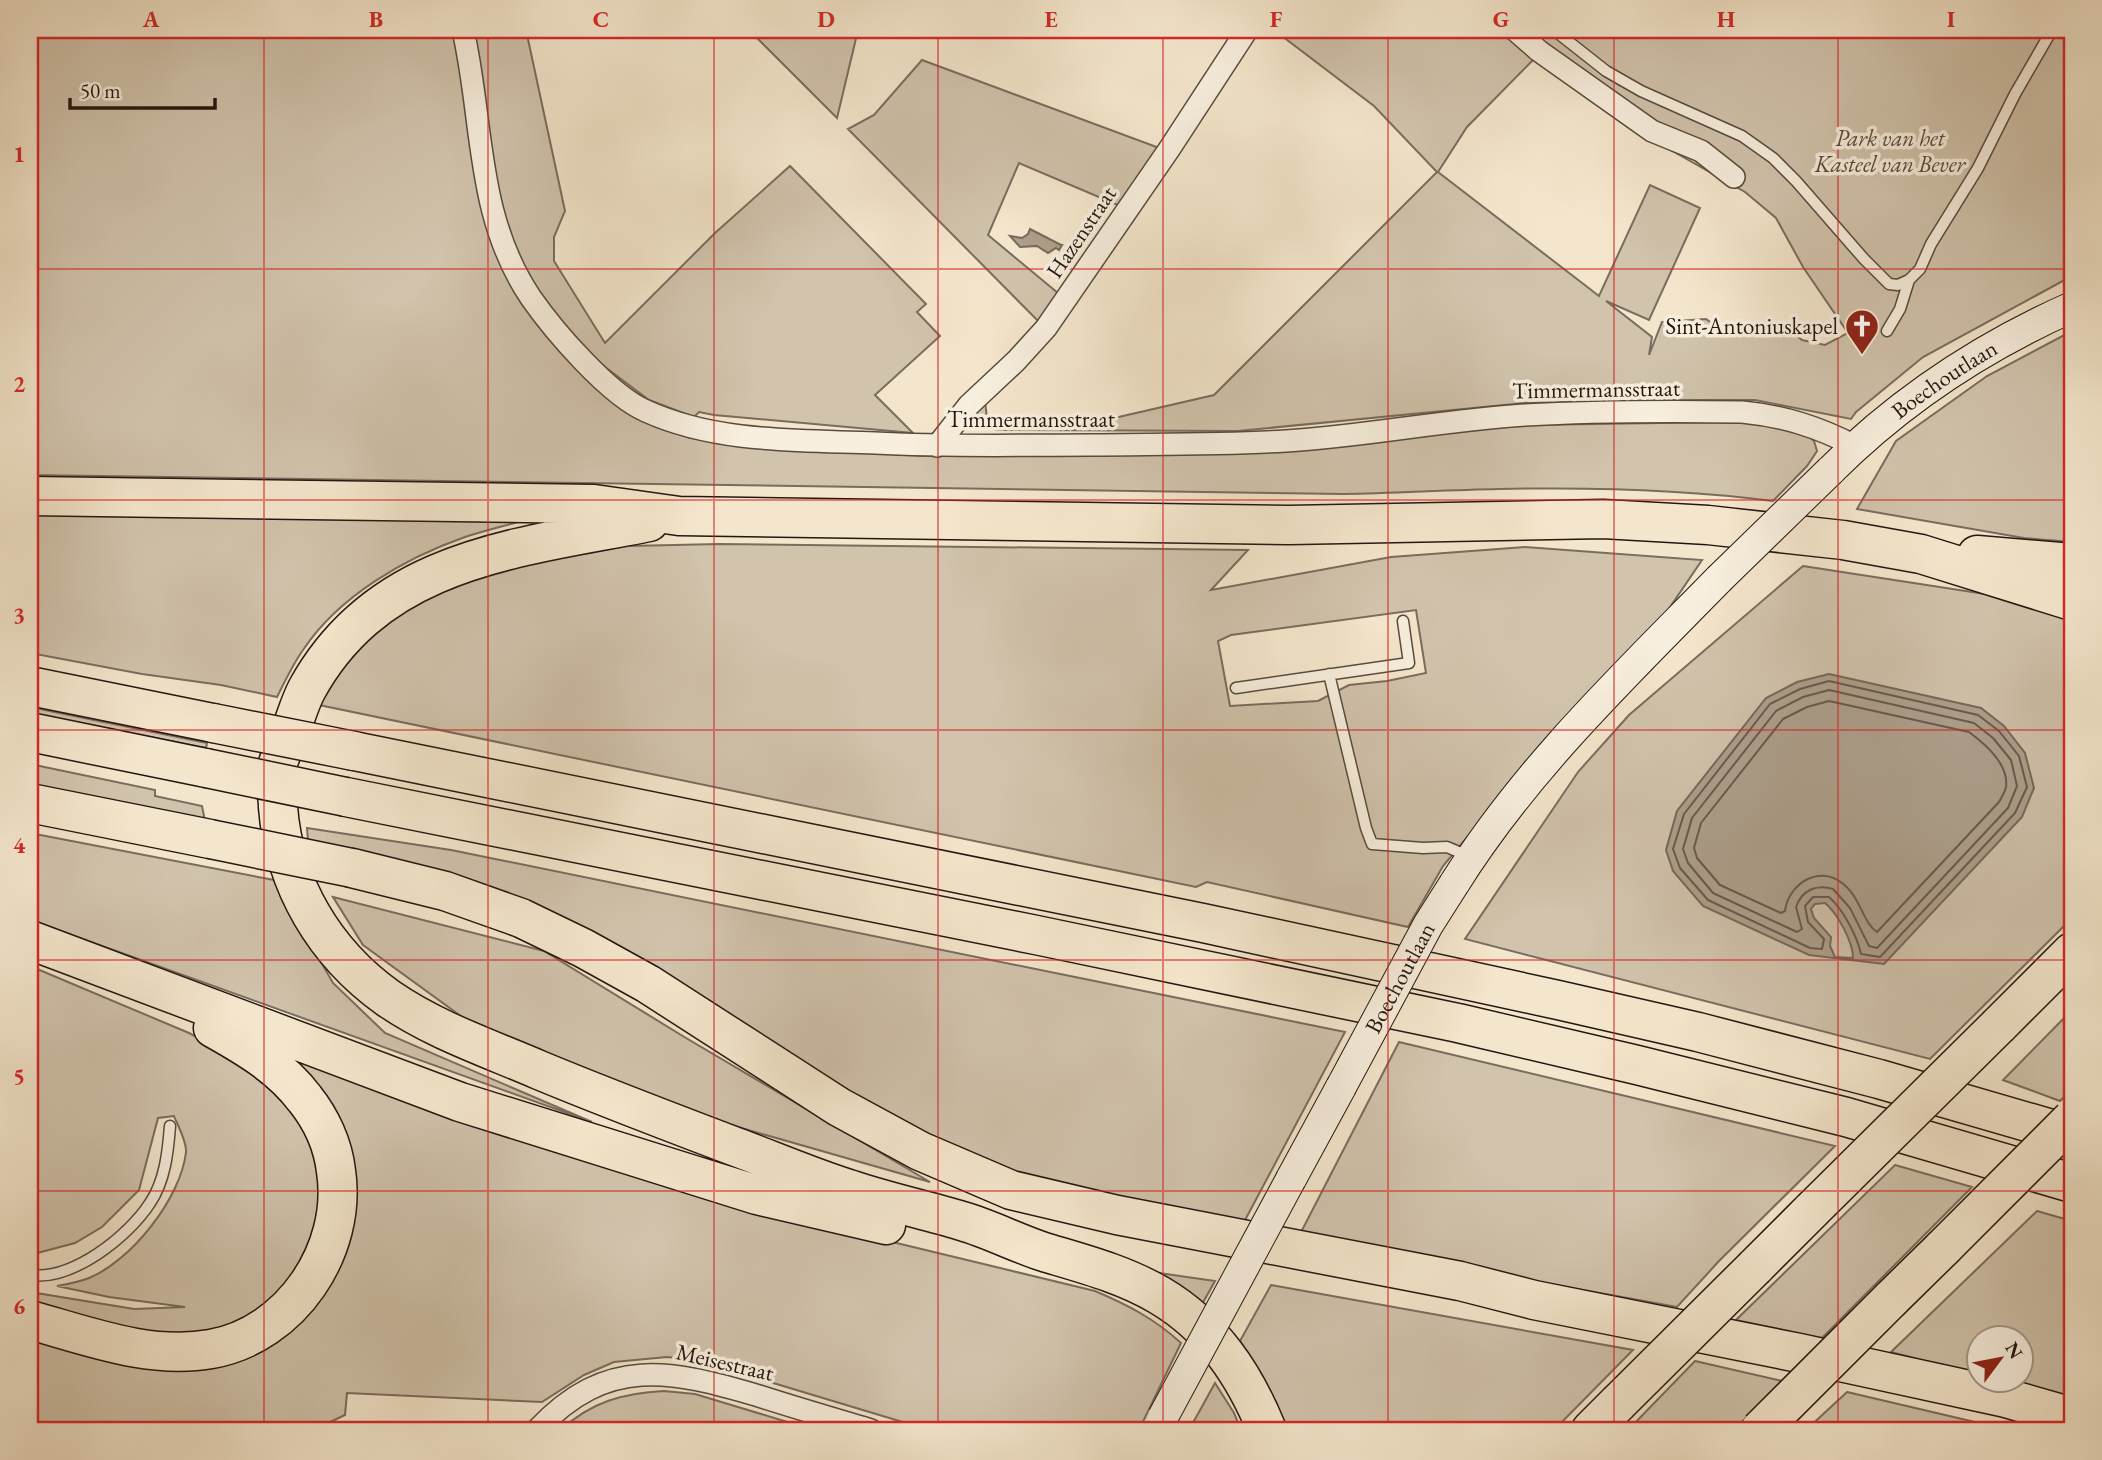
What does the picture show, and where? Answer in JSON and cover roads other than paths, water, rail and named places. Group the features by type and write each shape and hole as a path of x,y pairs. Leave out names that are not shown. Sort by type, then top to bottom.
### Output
{"highway":[{"path":"30,496 594,504 678,516 1289,525 1603,519 1708,525 1843,540 1921,554 2072,601"},
{"path":"678,516 492,552 446,568 403,590 368,616 335,648 305,691 276,771 280,828 294,882 316,924 344,961 385,996 420,1019 589,1091 851,1190 967,1222 1040,1251"},
{"path":"1921,554 1994,556 2072,563"},
{"path":"30,686 1203,923 1545,997 1698,1032 1879,1079 2072,1135"},
{"path":"30,732 1458,1023 1846,1117 2072,1183"},
{"path":"30,803 352,868 445,891 521,918 649,984 839,1107 920,1151 1011,1190 1117,1215 1460,1281 1534,1300 1825,1359 2006,1398 2072,1417"},
{"path":"31,941 460,1102 757,1195 909,1230 1040,1251 1125,1277 1161,1296 1211,1337 1235,1366 1251,1392 1266,1430"},
{"path":"30,1320 128,1347 159,1351 212,1349 235,1343 273,1321 307,1287 332,1232 337,1191 337,1171 321,1124 297,1089 267,1061 199,1020 31,941"},
{"path":"1591,1430 2072,952"},
{"path":"1760,1430 2072,1119"},
{"path":"967,1222 1030,1226 1456,1296 1534,1300"}],"main road":[{"name":"Boechoutlaan","path":"1160,1424 1428,925 1471,857 1516,796 1583,717 1719,579 1856,446 1892,415 1955,370 2020,332 2072,307"}],"street":[{"name":"Timmermansstraat","path":"463,30 482,166 492,210 505,250 530,296 555,330 609,384 643,411 687,427 798,440 937,446 1182,444 1283,441 1526,415 1742,412 1791,419 1827,431 1856,446"},
{"name":"Hazenstraat","path":"937,446 969,405 1016,361 1046,328 1170,148 1247,30"},
{"path":"1515,30 1539,51 1651,131 1701,151 1734,177"},
{"name":"Meisestraat","path":"537,1430 559,1410 594,1388 633,1376 658,1374 701,1379 871,1430"}],"lane":[{"path":"1554,30 1606,71 1641,91 1742,136 1773,158 1864,259 1889,284 1898,285 1909,280 1920,269 1931,244 1978,168 2015,94 2052,30"},
{"path":"1886,331 1900,309 1909,280"},
{"path":"1236,688 1409,663 1403,621"},
{"path":"1329,674 1372,845 1447,847 1471,857"},
{"path":"30,1275 44,1278 82,1263 124,1234 151,1202 166,1163 170,1126"}],"water":[{"path":"1030,229 1062,245 1059,250 1056,248 1048,253 1037,246 1020,247 1010,236 1022,238"},
{"path":"1829,674 1981,708 2004,726 2025,753 2034,788 2022,817 1884,964 1809,955 1703,906 1673,871 1666,850 1677,811 1766,698 1797,682","holes":["1825,903 1848,936 1853,958 1835,957 1830,946 1831,937 1814,918 1811,909 1815,904"]}],"place":[{"name":"Sint-Antoniuskapel","path":"1862,356"}],"park label":[{"name":"Park van het Kasteel van Bever","path":"1890,151"}]}
